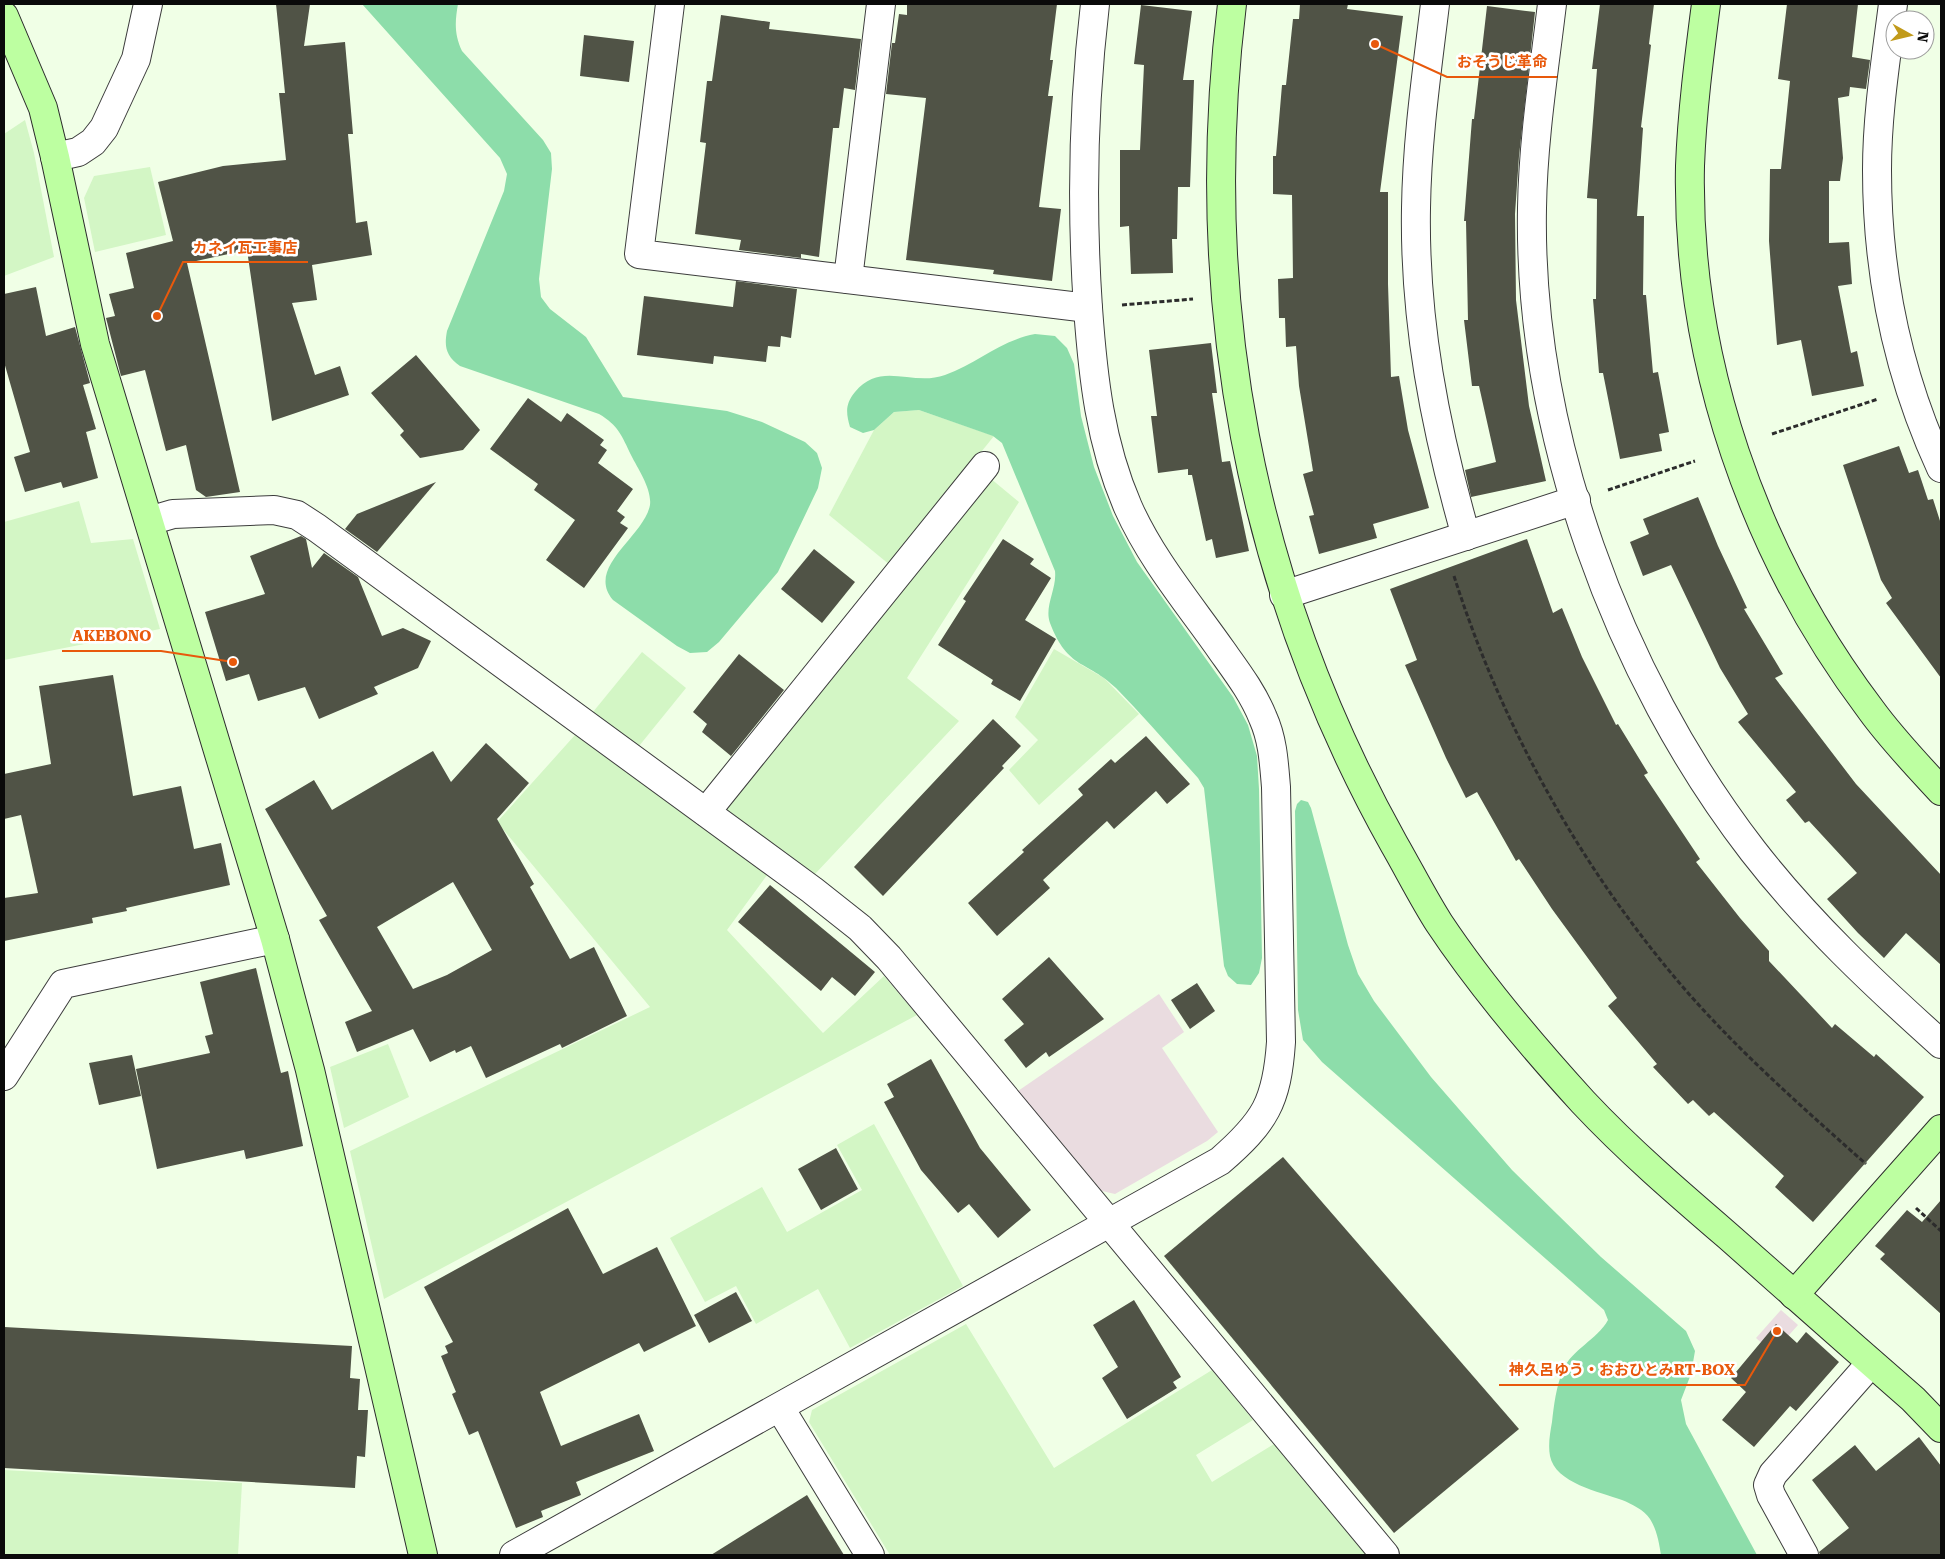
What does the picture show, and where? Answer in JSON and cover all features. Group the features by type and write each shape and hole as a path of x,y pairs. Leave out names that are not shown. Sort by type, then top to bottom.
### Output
{"street":[{"path":"55,157 78,152 93,142 104,128 136,59 148,4"},
{"path":"670,4 639,254 1088,308"},
{"path":"848,279 881,4"},
{"path":"514,1555 1220,1161 1247,1138 1267,1110 1279,1076 1281,1042 1276,797 1273,752 1264,719 1248,687 1152,552 1128,508 1110,461 1098,413 1083,248 1083,138 1087,68 1095,4"},
{"path":"1232,4 1224,84 1221,205 1226,297 1236,386 1258,505 1284,595 1307,659 1354,769 1439,922 1507,1014 1584,1102 1668,1184 1913,1399 1941,1428"},
{"path":"1435,4 1420,141 1416,207 1417,274 1423,341 1433,407 1448,472 1466,536"},
{"path":"1552,4 1535,150 1532,209 1538,327 1547,386 1576,500 1607,589 1636,658 1661,708 1720,804 1758,857 1826,936 1865,976 1941,1044"},
{"path":"1706,4 1693,113 1690,167 1692,220 1703,325 1727,429 1744,480 1764,529 1786,577 1812,624 1872,711 1941,791"},
{"path":"1893,4 1879,127 1878,211 1886,294 1910,388 1941,468"},
{"path":"4,16 42,108 55,157 95,344 275,939 310,1070 423,1555"},
{"path":"706,812 985,466"},
{"path":"1284,595 1576,500"},
{"path":"149,521 172,514 274,510 296,515 317,528 706,812 828,902 860,928 889,958 1385,1555"},
{"path":"4,1076 63,984 275,939"},
{"path":"1794,1295 1941,1129"},
{"path":"1804,1555 1771,1496 1768,1485 1773,1474 1872,1363"},
{"path":"780,1408 870,1555"}],"path":[{"path":"1088,308 1226,297"},
{"path":"1772,434 1910,388"},
{"path":"1576,500 1695,461"},
{"path":"1454,575 1484,660 1510,718 1570,830 1605,884 1676,978 1724,1032 1770,1078 1864,1163"},
{"path":"1915,1208 1941,1231"}],"shaded area":[{"path":"1159,994 1184,1032 1162,1048 1218,1132 1207,1141 1115,1194 1102,1191 1018,1091"},
{"path":"1781,1310 1798,1325 1773,1353 1756,1338"}],"green space":[{"path":"362,4 458,4 456,28 462,51 543,140 551,153 552,169 539,279 541,297 550,309 586,337 623,397 727,411 762,422 805,442 817,453 822,468 818,488 778,572 719,642 707,652 690,653 677,646 613,600 606,588 606,576 611,564 646,517 650,505 649,492 644,479 622,437 611,422 599,414 460,366 449,355 446,346 447,331 504,191 507,174 500,158"},
{"path":"25,120 34,153 54,257 4,276 4,134"},
{"path":"150,167 166,235 95,252 84,198 94,176"},
{"path":"1035,334 1055,336 1067,348 1074,364 1081,416 1094,467 1113,516 1137,562 1233,697 1248,725 1257,756 1259,789 1262,958 1259,973 1251,985 1237,984 1228,976 1224,966 1204,788 1198,778 1116,688 1106,679 1071,657 1057,638 1049,617 1049,604 1055,571 1002,443 993,436 919,410 894,412 874,430 863,433 850,427 847,413 848,405 855,392 865,383 875,378 886,376 933,378 945,375 968,365 999,347 1022,337"},
{"path":"919,410 994,436 890,565 829,515 874,430 894,412"},
{"path":"990,478 1019,502 907,678 959,721 815,874 724,808"},
{"path":"79,501 91,543 133,539 160,629 4,660 4,522"},
{"path":"1054,649 1104,678 1139,714 1039,805 1009,770 1038,740 1015,717"},
{"path":"642,652 686,688 639,746 593,712"},
{"path":"575,735 767,875 727,930 823,1033 884,976 917,1015 384,1299 350,1151 650,1007 497,822"},
{"path":"1301,800 1308,802 1311,808 1348,945 1358,974 1374,1001 1431,1077 1512,1170 1601,1257 1686,1331 1695,1351 1691,1374 1681,1400 1686,1424 1757,1555 1661,1555 1654,1528 1650,1519 1644,1513 1626,1502 1569,1480 1554,1465 1549,1448 1556,1396 1563,1370 1572,1356 1598,1333 1608,1320 1604,1310 1322,1062 1303,1040 1298,1010 1295,811 1297,804"},
{"path":"388,1044 409,1097 344,1128 330,1067"},
{"path":"874,1124 963,1286 850,1348 818,1289 756,1324 736,1286 705,1302 670,1238 762,1187 787,1232 862,1190 837,1145"},
{"path":"966,1324 1054,1468 1212,1370 1253,1420 1196,1455 1212,1482 1274,1444 1366,1555 890,1555 809,1422 812,1410"},
{"path":"4,1470 242,1483 238,1555 4,1555"}],"building":[{"path":"276,4 310,4 304,46 345,42 353,134 348,134 356,223 367,221 372,255 312,265 317,300 292,303 315,375 340,366 349,395 272,421 247,250 187,263 240,492 206,497 196,490 186,445 166,451 145,370 121,376 106,318 115,316 109,294 134,288 126,253 173,241 158,182 223,166 286,160 279,93 285,93"},
{"path":"907,4 1057,4 1050,60 1053,60 1048,96 1053,96 1039,207 1061,209 1052,281 993,274 994,270 906,260 926,98 886,94 892,43 895,43 899,14 907,15"},
{"path":"1300,4 1348,4 1347,9 1403,16 1380,192 1388,192 1391,377 1399,376 1408,430 1429,508 1373,524 1377,538 1319,554 1309,516 1314,515 1303,474 1313,471 1299,386 1296,346 1286,347 1285,318 1279,318 1278,279 1293,278 1292,195 1273,194 1273,156 1276,156 1282,85 1286,85 1293,19 1299,19"},
{"path":"1600,4 1654,4 1641,127 1643,128 1637,216 1644,216 1643,295 1646,295 1653,373 1658,372 1669,432 1659,434 1662,451 1620,459 1603,373 1599,373 1593,299 1596,299 1597,199 1587,198 1597,69 1592,69"},
{"path":"1787,4 1858,4 1852,57 1870,60 1866,89 1850,87 1849,96 1838,98 1843,158 1840,181 1829,181 1829,243 1849,242 1852,284 1838,286 1851,353 1857,351 1864,386 1812,396 1801,340 1777,345 1769,241 1770,169 1781,169 1790,81 1778,79"},
{"path":"1141,5 1192,11 1183,80 1194,80 1190,187 1178,187 1177,239 1172,239 1173,273 1131,274 1129,226 1120,227 1120,150 1140,150 1144,65 1134,64"},
{"path":"1487,6 1535,12 1519,156 1515,214 1516,300 1529,406 1546,481 1471,497 1465,470 1496,462 1479,386 1472,386 1464,320 1468,320 1466,221 1464,221 1472,119 1474,119"},
{"path":"721,15 770,22 769,29 861,39 855,90 844,88 839,128 833,128 819,257 801,254 801,258 739,250 741,240 695,234 706,143 700,142 707,81 712,81"},
{"path":"584,35 634,41 629,82 580,76"},
{"path":"736,281 797,289 791,338 781,336 780,347 768,346 766,362 714,356 713,364 637,355 644,296 733,307"},
{"path":"36,287 46,336 75,327 90,383 83,385 96,429 86,432 98,478 63,488 61,482 25,492 14,457 30,452 4,362 4,294"},
{"path":"1211,343 1217,393 1212,393 1222,462 1230,461 1249,551 1216,558 1212,539 1206,541 1192,475 1188,475 1188,469 1158,473 1151,416 1157,416 1149,350"},
{"path":"416,355 480,430 463,450 420,458 400,435 404,431 371,393"},
{"path":"528,398 561,422 567,413 604,440 600,445 607,450 598,463 633,489 617,511 625,517 620,523 628,528 584,588 546,560 575,520 534,490 538,484 490,449"},
{"path":"1899,446 1909,473 1918,470 1928,500 1933,499 1941,524 1941,678 1886,603 1892,598 1881,580 1843,465"},
{"path":"436,482 377,552 345,529 357,514"},
{"path":"1698,497 1747,608 1744,609 1783,674 1775,678 1856,784 1941,875 1941,965 1906,933 1884,958 1827,899 1857,873 1809,821 1805,823 1786,800 1796,792 1738,722 1748,714 1720,668 1671,565 1643,576 1630,542 1649,534 1643,519"},
{"path":"301,536 306,539 312,568 324,553 358,577 382,636 403,628 431,641 418,668 374,687 378,694 319,719 305,687 258,701 249,674 226,681 205,612 265,594 250,556"},
{"path":"1003,539 1034,559 1030,564 1051,578 1025,620 1056,639 1020,701 991,684 993,680 938,645 966,601 963,599"},
{"path":"1527,539 1553,613 1562,608 1582,657 1616,725 1618,724 1648,773 1644,775 1700,859 1696,862 1769,951 1769,961 1832,1028 1835,1024 1874,1057 1876,1054 1924,1097 1813,1222 1775,1187 1784,1176 1714,1112 1709,1116 1693,1100 1688,1104 1653,1067 1657,1064 1608,1006 1617,998 1552,909 1519,859 1516,861 1477,792 1466,798 1446,758 1405,665 1417,660 1390,589"},
{"path":"814,549 855,582 822,623 781,589"},
{"path":"739,654 784,690 731,756 702,732 707,724 693,712"},
{"path":"113,675 133,796 181,786 194,849 221,843 230,885 126,908 127,911 92,918 93,923 4,941 4,898 38,893 21,815 4,819 4,774 51,764 39,686"},
{"path":"993,719 1021,746 1002,766 1004,768 883,896 854,867"},
{"path":"1146,736 1190,784 1167,804 1156,791 1114,829 1107,821 1043,880 1050,888 997,936 968,903 1024,852 1022,850 1083,795 1078,789 1111,759 1115,763"},
{"path":"486,743 529,783 497,819 534,884 530,887 570,959 594,947 627,1016 562,1048 560,1044 486,1078 471,1046 456,1053 455,1050 430,1062 413,1029 357,1052 345,1022 372,1011 319,920 327,916 265,809 314,780 332,810 433,751 451,782","holes":["453,882 492,950 447,975 413,989 377,927"]},
{"path":"770,885 875,972 855,996 832,977 821,991 738,922"},
{"path":"1049,957 1104,1019 1049,1057 1046,1052 1026,1068 1004,1040 1024,1024 1002,999"},
{"path":"256,968 281,1073 288,1071 303,1146 246,1159 244,1150 157,1169 136,1069 210,1053 205,1036 213,1034 200,982"},
{"path":"1197,983 1215,1011 1190,1029 1171,1000"},
{"path":"132,1055 141,1096 99,1105 89,1063"},
{"path":"931,1059 980,1148 1031,1210 998,1238 969,1204 958,1213 921,1170 884,1102 894,1097 887,1084"},
{"path":"836,1148 858,1189 821,1210 798,1169"},
{"path":"1283,1157 1519,1429 1394,1533 1164,1256"},
{"path":"1941,1200 1941,1314 1880,1259 1885,1254 1875,1246 1907,1210 1922,1222"},
{"path":"568,1208 603,1274 657,1247 696,1326 644,1352 639,1343 540,1392 561,1446 639,1414 654,1451 576,1482 581,1495 541,1511 543,1517 516,1528 478,1431 469,1435 452,1394 456,1392 441,1356 448,1353 445,1346 453,1342 424,1287"},
{"path":"736,1292 752,1321 709,1343 694,1315"},
{"path":"1134,1300 1181,1377 1173,1382 1177,1388 1127,1419 1102,1378 1118,1367 1093,1325"},
{"path":"1776,1324 1797,1343 1806,1332 1839,1362 1796,1411 1790,1406 1754,1447 1722,1420 1746,1392 1731,1378"},
{"path":"4,1327 352,1346 350,1378 360,1379 358,1410 368,1410 365,1457 357,1456 355,1488 4,1468"},
{"path":"1919,1437 1941,1466 1941,1555 1820,1555 1819,1552 1849,1528 1812,1480 1855,1445 1876,1471"},
{"path":"807,1495 844,1555 711,1555"}],"place":[{"name":"おそうじ革命","path":"1375,44"},
{"name":"カネイ瓦工事店","path":"157,316"},
{"name":"AKEBONO","path":"233,662"},
{"name":"神久呂ゆう・おおひとみRT-BOX","path":"1777,1331"}]}
